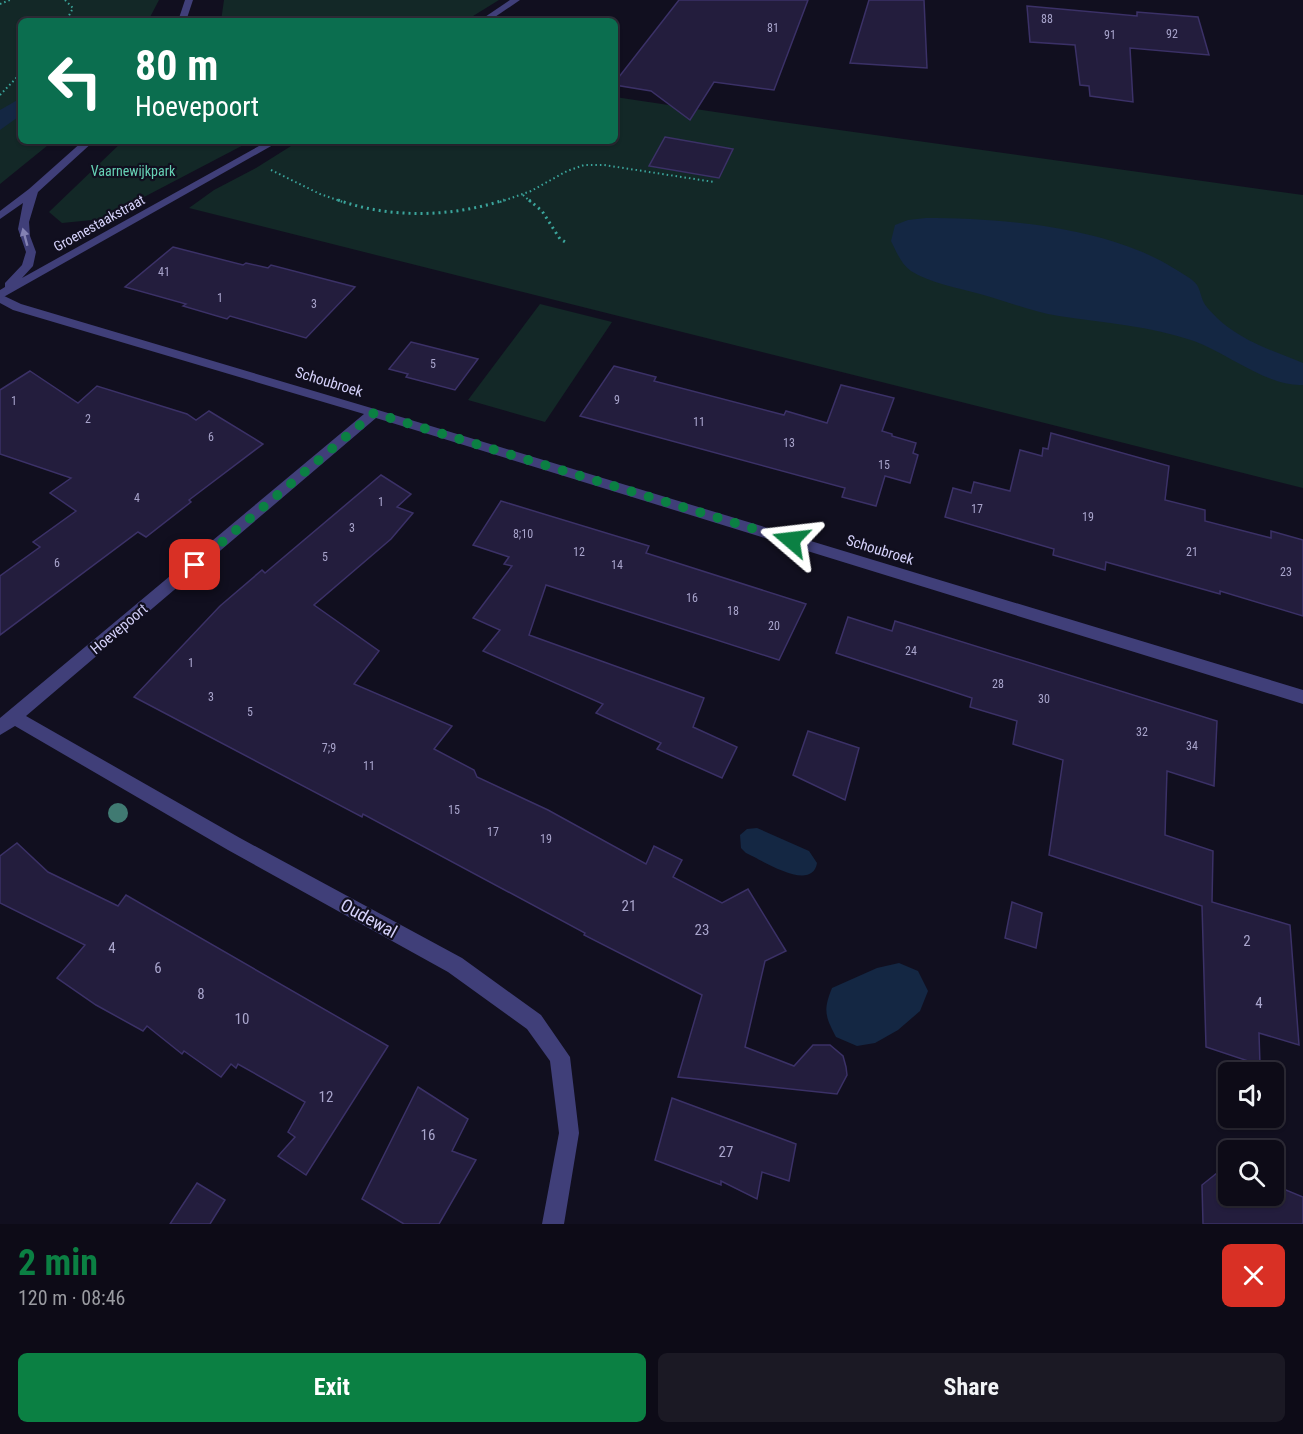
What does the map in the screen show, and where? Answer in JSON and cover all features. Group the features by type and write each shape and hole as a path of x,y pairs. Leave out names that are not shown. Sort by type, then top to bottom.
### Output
{"street":[{"path":"184,17 189,0"},
{"path":"488,18 516,0"},
{"path":"0,216 33,192 86,144"},
{"name":"Groenestaakstraat","path":"0,296 270,144"},
{"path":"0,208 33,192"},
{"path":"0,296 27,266 31,252 22,236 23,218 33,192"},
{"name":"Schoubroek","path":"0,296 17,307 374,413 1303,697"},
{"name":"Hoevepoort","path":"7,722 374,413"},
{"name":"Oudewal","path":"7,722 455,965 534,1022 560,1057 569,1133 553,1224"}],"path":[{"path":"0,3 9,0"},
{"path":"65,0 73,8 68,18"},
{"path":"0,96 18,76"},
{"path":"247,157 321,194 370,210 415,215 459,212 523,195 573,168 586,165 604,165 714,182"},
{"path":"523,195 542,211 560,239 567,243"}],"green space":[{"name":"Vaarnewijkpark","path":"0,0 159,0 150,18 18,18 18,144 49,144 0,184"},
{"path":"224,0 499,0 470,18 221,18"},
{"path":"618,97 1303,195 1303,488 189,208 214,190 256,168 294,144 618,144"},
{"name":"Vaarnewijkpark","path":"120,144 245,144 102,219 62,223 49,212"},
{"path":"540,304 612,322 545,422 468,400"}],"water":[{"path":"18,100 18,117 0,130 0,110"},
{"path":"926,218 988,220 1054,228 1119,243 1148,255 1193,281 1206,306 1238,334 1303,363 1303,385 1276,381 1207,346 1177,336 1144,328 1039,312 927,279 904,265 891,241 895,225 908,220"},
{"path":"757,828 809,851 817,863 813,871 806,875 797,875 746,853 741,848 740,835 747,829"},
{"path":"899,963 918,971 928,991 920,1011 898,1030 875,1043 857,1046 836,1037 826,1013 832,988 877,968"}],"building":[{"path":"679,0 808,0 774,90 714,82 690,120 651,91 618,86 618,78"},
{"path":"869,0 924,0 927,68 850,63"},
{"path":"1027,6 1137,16 1137,12 1198,17 1209,55 1130,48 1133,102 1090,96 1089,86 1080,85 1075,45 1030,42"},
{"path":"665,137 733,149 719,178 649,166"},
{"path":"173,247 243,265 246,263 268,268 271,265 355,287 306,338 230,316 227,319 183,306 186,304 125,287"},
{"path":"411,342 478,359 455,390 406,377 408,374 389,369"},
{"path":"614,366 656,377 654,381 784,415 786,411 827,423 841,385 894,398 882,431 916,443 913,453 918,455 910,483 885,476 876,506 842,497 845,488 580,416"},
{"path":"30,371 78,403 97,386 187,414 196,420 209,411 263,444 189,500 191,502 146,537 138,532 0,635 0,576 40,547 33,542 76,511 50,493 71,478 0,454 0,390"},
{"path":"1051,433 1169,466 1165,500 1205,510 1205,521 1271,538 1271,531 1303,540 1303,616 1220,591 1220,594 1106,562 1105,570 1053,555 1054,549 945,517 953,488 971,493 974,482 1010,491 1020,450 1042,456 1043,448 1048,449"},
{"path":"381,475 411,494 397,507 413,513 391,539 314,605 379,651 354,684 452,726 434,749 474,770 477,777 548,810 646,864 654,846 682,860 673,877 722,903 748,889 786,951 765,961 745,1047 794,1066 813,1045 830,1045 843,1056 846,1067 847,1075 837,1094 678,1077 702,995 584,935 585,933 363,814 362,817 134,697 220,606 262,570 265,573"},
{"path":"501,501 649,546 646,553 806,604 779,660 546,585 529,635 704,698 693,727 737,747 722,778 657,749 661,743 596,713 603,704 483,651 500,630 473,618 512,566 504,564 509,557 473,545"},
{"path":"848,617 892,631 895,621 1217,721 1214,786 1167,771 1165,835 1213,851 1212,902 1290,925 1299,1045 1259,1033 1260,1062 1251,1062 1206,1047 1202,906 1049,855 1063,760 1013,744 1017,721 970,707 972,698 836,653"},
{"path":"808,731 859,748 845,800 793,775"},
{"path":"17,843 48,872 118,906 126,895 388,1046 306,1175 278,1156 295,1137 288,1132 305,1102 238,1064 236,1068 231,1064 221,1077 184,1051 182,1054 147,1026 143,1031 96,1005 57,978 85,945 0,903 0,856"},
{"path":"1012,902 1042,913 1036,948 1005,938"},
{"path":"418,1087 468,1119 452,1151 476,1160 439,1224 404,1224 362,1199"},
{"path":"672,1098 796,1144 789,1181 762,1172 757,1199 721,1181 721,1185 655,1160"},
{"path":"1218,1172 1218,1206 1284,1206 1284,1189 1303,1197 1303,1224 1203,1224 1202,1185"},
{"path":"197,1183 225,1200 210,1224 170,1224"}],"route":[{"path":"195,565 374,413 791,540"}]}
